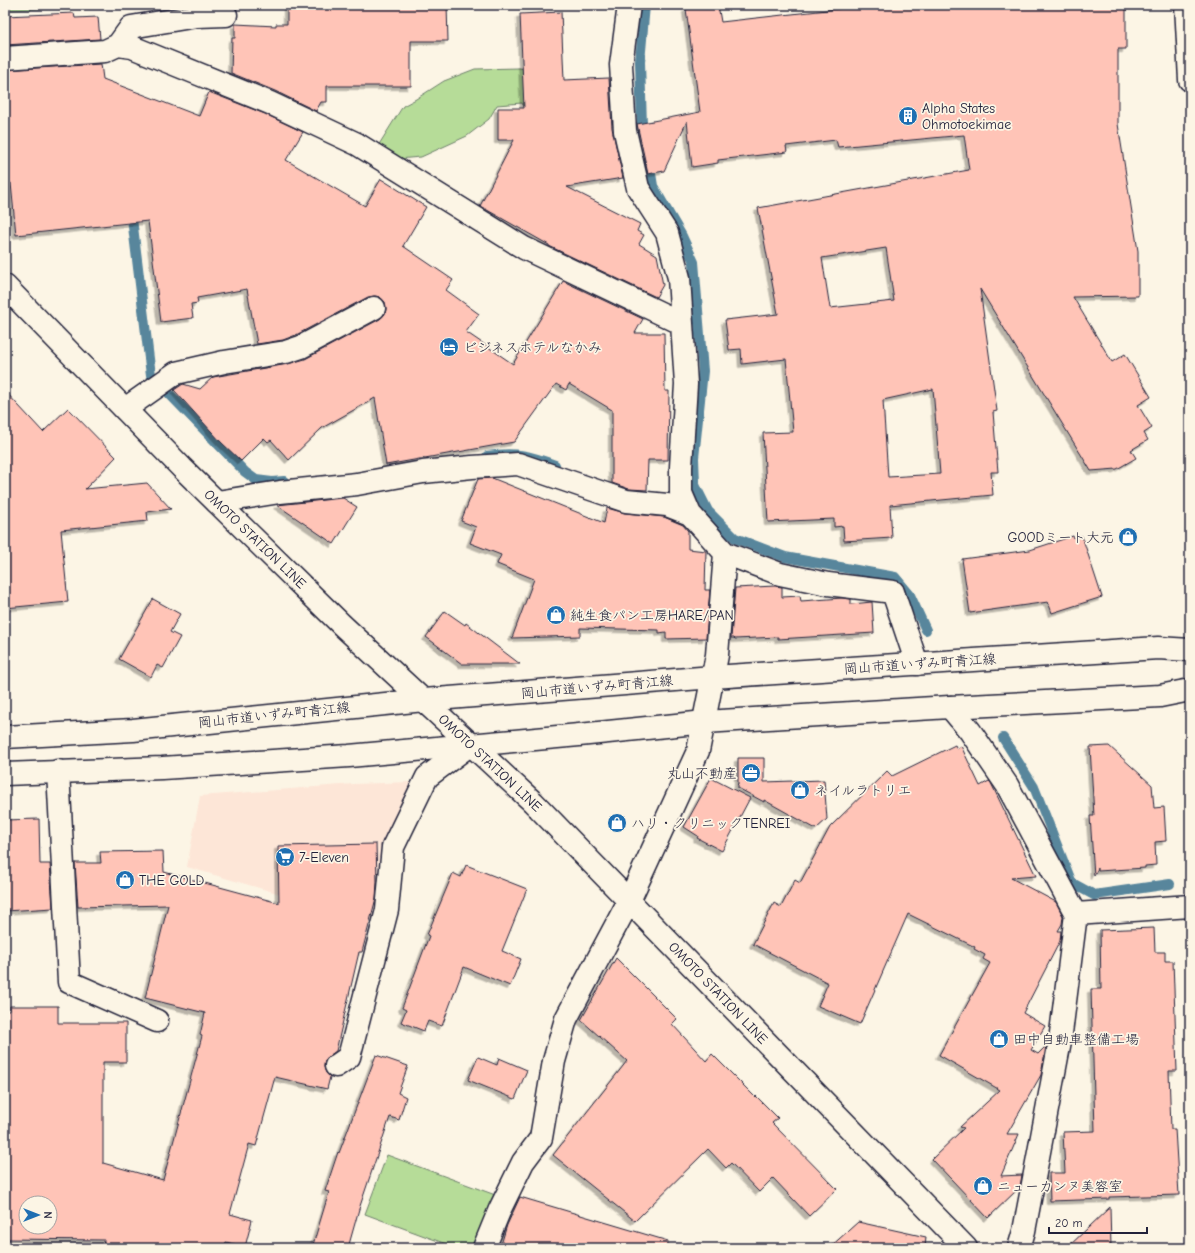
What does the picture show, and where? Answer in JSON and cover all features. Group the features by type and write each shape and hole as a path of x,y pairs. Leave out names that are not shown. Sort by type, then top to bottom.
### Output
{"street":[{"path":"629,5 621,65 625,131 638,188 667,233 679,278 686,384 681,493 690,514 725,553 780,574 828,584 893,592 917,664"},
{"path":"1186,5 1190,80"},
{"path":"5,58 105,51 118,45 130,27 197,16 226,15"},
{"path":"118,45 132,48 270,103 357,144 524,248 681,323"},
{"name":"OMOTO STATION LINE","path":"5,286 216,502 354,636 533,802 966,1248"},
{"path":"125,409 176,373 224,362 286,352 301,346 374,308"},
{"path":"216,502 280,492 357,484 423,472 518,464 626,501 666,505 690,514"},
{"path":"484,1248 500,1208 523,1162 541,1138 554,1062 566,1019 629,901 698,751 705,722 717,655 725,553"},
{"name":"岡山市道いずみ町青江線","path":"5,736 133,730 424,700 713,678 1158,648 1190,650"},
{"path":"5,774 178,767 349,756 705,722 1160,696 1190,690"},
{"path":"950,707 970,731 1007,785 1076,914 1060,1041 1024,1231 1019,1248"},
{"path":"336,1066 349,1056 385,918 393,847 427,777 471,744"},
{"path":"58,771 69,982 157,1022"},
{"path":"1076,914 1190,906"}],"shaded area":[{"name":"7-Eleven","path":"411,782 381,846 385,887 373,921 187,867 200,796 353,784"}],"green space":[{"path":"5,5 100,5 100,7 5,10"},
{"path":"520,68 549,76 550,99 565,99 562,174 544,193 532,185 518,183 503,176 501,164 532,145 557,140 557,119 528,114 522,103 497,105 489,119 467,136 421,157 398,159 378,146 403,106 444,81 475,69"},
{"path":"387,1155 498,1196 479,1248 457,1248 365,1214"}],"building":[{"path":"287,5 447,5 448,41 411,41 411,86 327,86 327,102 321,102 316,111 275,91 231,73 232,38 235,38 235,24 276,26 276,24 287,24"},
{"path":"718,5 721,22 845,8 844,5 1126,5 1126,49 1118,49 1118,124 1138,251 1138,296 1073,297 1112,362 1125,354 1151,397 1138,405 1152,428 1144,433 1148,440 1131,450 1136,458 1117,469 1091,471 980,289 997,411 993,412 998,472 991,472 993,495 890,505 892,538 844,541 843,526 834,527 834,519 768,522 763,433 793,432 786,359 742,364 741,349 729,350 725,320 778,314 758,208 969,170 964,135 838,147 836,140 786,146 787,152 718,160 718,163 692,167 687,121 664,171 648,174 637,124 700,112 686,9","holes":["886,248 894,301 830,308 822,258","933,389 940,474 888,477 883,400"]},
{"path":"561,12 564,80 609,78 612,128 623,178 567,187 640,224 637,231 644,235 639,244 657,255 663,285 656,297 549,246 480,206 514,140 498,140 498,108 524,108 520,14"},
{"path":"74,13 75,18 98,17 100,39 5,45 5,16"},
{"path":"101,64 103,79 199,116 209,92 265,114 303,132 286,160 365,206 381,179 426,207 403,246 453,280 446,290 479,314 466,332 513,364 563,281 643,319 635,333 664,333 665,391 669,391 668,460 648,460 647,490 629,489 612,483 612,410 569,384 566,390 556,384 514,442 386,465 375,398 322,428 289,460 271,440 268,442 264,438 241,461 221,442 174,390 183,384 200,389 213,377 288,364 305,359 380,319 385,314 385,302 380,297 368,297 296,335 283,340 257,344 247,289 197,298 198,303 191,304 193,318 161,322 148,221 16,235 11,183 5,183 5,70"},
{"path":"5,391 43,432 68,408 116,457 85,489 147,483 171,509 147,512 148,521 61,530 68,602 5,608"},
{"path":"492,478 604,523 607,508 625,513 664,517 683,525 688,531 688,549 706,551 705,590 710,590 706,638 666,639 666,632 659,633 659,630 580,628 580,636 512,638 534,579 497,564 501,555 470,543 476,527 461,521 478,479"},
{"path":"343,498 357,507 334,544 277,505"},
{"path":"1073,536 1074,538 1082,536 1102,597 1052,613 1048,602 970,613 962,559 1030,550"},
{"path":"782,587 782,597 800,596 801,601 842,598 851,599 851,604 872,602 874,633 778,639 778,637 731,638 735,588"},
{"path":"153,599 180,614 170,632 180,637 163,668 157,665 151,677 119,659"},
{"path":"445,611 465,625 466,623 520,664 462,664 426,637"},
{"path":"955,745 957,749 961,746 980,786 989,781 991,783 1036,876 1011,878 1056,902 1063,916 1062,924 1058,931 1061,931 1060,941 1023,1013 1045,1026 1031,1050 1038,1054 1046,1046 1041,1075 1007,1134 1019,1134 1001,1176 1022,1175 1020,1187 988,1218 932,1159 964,1128 960,1127 1000,1090 939,1055 990,963 983,959 985,955 974,949 975,947 908,914 860,1024 818,1006 828,983 753,944 774,903 781,907 795,880 800,883 830,827 887,771 892,776"},
{"path":"1109,746 1152,785 1154,808 1164,807 1166,841 1155,842 1156,865 1145,866 1145,868 1098,871 1098,868 1094,876 1090,816 1094,816 1090,747"},
{"path":"738,758 764,758 764,782 824,780 827,819 816,829 764,800 764,802 738,788"},
{"path":"711,778 750,798 722,851 697,838 698,836 684,827"},
{"path":"39,819 40,864 50,864 53,908 5,911 5,820"},
{"path":"376,844 376,898 362,952 359,952 336,1051 325,1061 324,1067 326,1073 330,1077 327,1089 275,1077 256,1146 249,1144 230,1214 252,1220 245,1247 226,1242 224,1248 102,1248 104,1240 5,1239 5,1011 10,1011 10,1006 58,1006 58,1023 126,1023 126,1062 103,1062 103,1163 163,1180 202,1036 200,1035 205,1013 145,998 168,905 78,907 75,863 101,863 100,852 163,851 164,872 279,903 278,846"},
{"path":"466,865 527,889 502,951 521,959 510,986 464,967 442,1026 428,1021 424,1031 401,1022 406,1010 402,1008 429,936 427,935 453,873 461,877"},
{"path":"1154,928 1155,952 1165,952 1165,961 1173,961 1177,1071 1169,1071 1171,1129 1175,1129 1179,1195 1109,1197 1109,1199 1050,1201 1049,1173 1065,1173 1063,1132 1095,1131 1091,989 1101,989 1100,930"},
{"path":"616,958 677,1019 672,1024 706,1061 712,1054 778,1118 772,1123 837,1189 809,1216 773,1178 759,1192 731,1163 726,1168 708,1149 635,1221 553,1155 627,1061 581,1020"},
{"path":"376,1055 408,1066 398,1093 406,1097 399,1120 390,1117 359,1209 348,1248 312,1248 329,1192 325,1191 338,1152 339,1153"},
{"path":"478,1057 497,1065 499,1058 527,1070 515,1099 468,1080"},
{"path":"520,1197 668,1241 667,1248 500,1248 507,1225"},
{"path":"1110,1207 1111,1248 1067,1248"},
{"path":"858,1222 926,1237 925,1248 829,1248"}],"waterway":[{"path":"644,135 642,126 640,62 645,5"},
{"path":"649,161 653,186 682,236 694,262 703,371 694,458 695,485 708,511 735,538 785,557 895,577 910,595 926,630"},
{"path":"131,210 151,375 245,472 256,480 272,482 284,481"},
{"path":"487,456 514,454 555,465"},
{"path":"1003,738 1034,787 1072,883 1094,895 1170,884"}],"place":[{"name":"Alpha States Ohmotoekimae","path":"908,116"},
{"name":"ビジネスホテルなかみ","path":"449,347"},
{"name":"GOODミート大元","path":"1128,537"},
{"name":"純生食パン工房HARE/PAN","path":"556,615"},
{"name":"丸山不動産","path":"751,773"},
{"name":"ネイルラトリエ","path":"800,790"},
{"name":"ハリ・クリニックTENREI","path":"617,823"},
{"name":"7-Eleven","path":"285,857"},
{"name":"THE GOLD","path":"125,880"},
{"name":"田中自動車整備工場","path":"999,1039"},
{"name":"ニューカンヌ美容室","path":"983,1186"}]}
